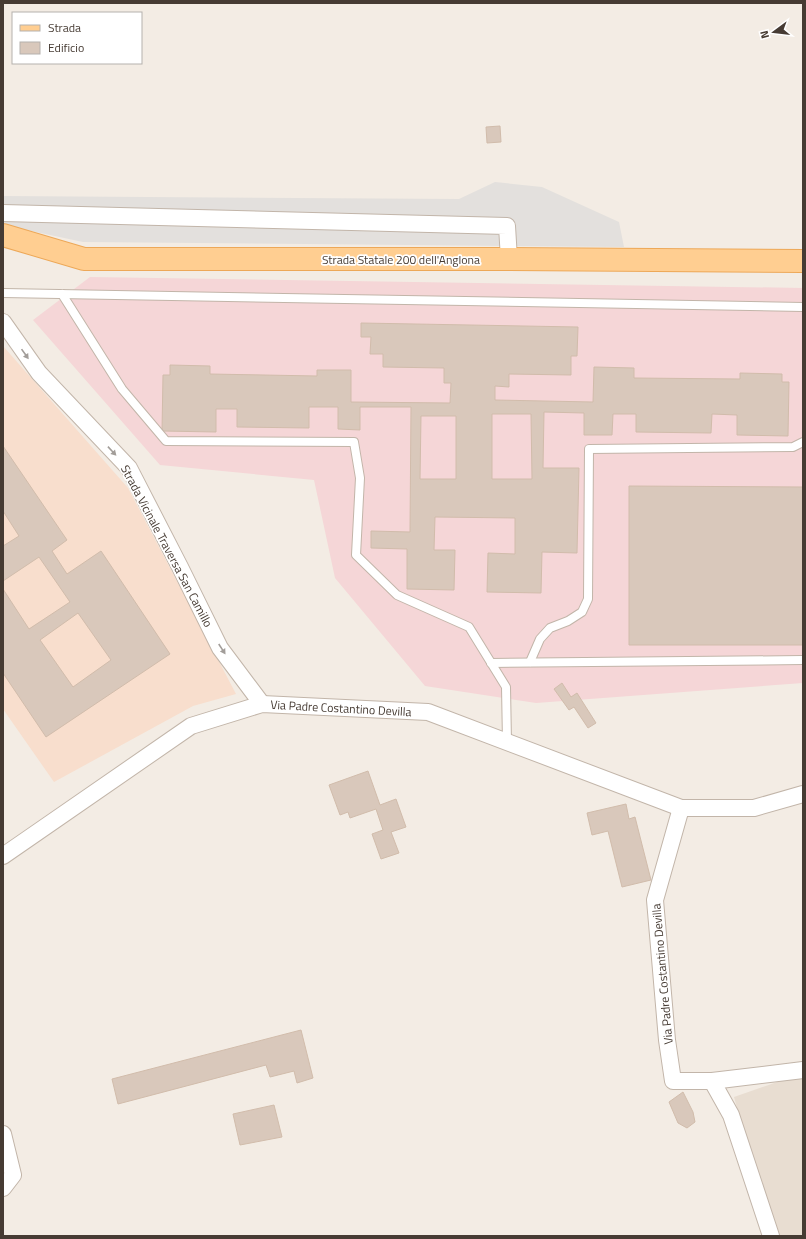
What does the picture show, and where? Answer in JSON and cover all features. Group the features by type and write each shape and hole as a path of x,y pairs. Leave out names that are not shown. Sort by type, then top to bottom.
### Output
{"main road":[{"name":"Strada Statale 200 dell'Anglona","path":"3,235 84,260 509,259 803,261"}],"street":[{"path":"3,214 507,226 509,259"},
{"name":"Strada Vicinale Traversa San Camillo","path":"3,322 39,373 129,468 220,648 262,704"},
{"name":"Via Padre Costantino Devilla","path":"3,856 190,726 262,704 428,712 681,808 754,808 803,794"},
{"name":"Via Padre Costantino Devilla","path":"681,808 655,900 667,1040 673,1081 712,1081 803,1070"},
{"path":"712,1081 731,1115 771,1236"},
{"path":"3,1134 13,1175 3,1188"}],"lane":[{"path":"3,293 803,307"},
{"path":"62,294 122,389 166,441 354,442 360,478 356,555 397,595 469,628 506,688 507,742"},
{"path":"530,662 540,639 550,628 568,621 582,612 588,599 589,449 793,448 803,442"},
{"path":"491,663 803,660"}],"shaded area":[{"path":"495,182 542,187 619,222 624,247 83,242 3,225 3,196 459,199"},
{"path":"90,277 803,288 803,683 536,703 425,686 335,578 314,480 160,465 33,320"},
{"path":"3,346 128,488 236,694 193,706 54,782 3,709"},
{"path":"803,1073 803,1236 773,1236 734,1097"}],"building":[{"path":"500,126 501,142 487,143 486,127"},
{"path":"361,323 578,327 577,356 571,356 571,375 509,374 509,387 495,386 495,400 593,402 594,367 634,368 634,378 740,379 740,373 782,374 782,382 789,382 788,436 737,435 737,415 712,414 711,433 636,432 636,414 613,414 612,435 584,435 584,413 544,412 543,468 579,468 577,553 542,552 541,593 487,592 488,553 515,554 515,518 435,517 434,550 455,550 454,590 407,589 407,549 371,548 371,531 410,532 411,407 360,407 360,430 338,429 338,407 309,407 309,428 237,427 237,409 216,409 216,432 162,431 163,375 170,375 170,365 210,366 210,374 317,376 317,370 351,370 351,402 450,403 451,383 444,383 444,368 383,367 383,354 370,354 371,337 361,337","holes":["492,414 531,414 532,479 492,479","421,416 456,416 456,479 420,479"]},
{"path":"3,446 67,540 52,551 67,574 101,551 170,654 46,737 3,673 3,589 29,629 70,602 39,557 3,581 3,546 19,536 3,511","holes":["78,613 111,660 73,687 40,640"]},
{"path":"629,486 803,487 803,645 629,645"},
{"path":"562,683 571,697 577,693 596,723 588,728 574,707 569,710 554,689"},
{"path":"368,771 380,805 396,799 406,827 391,832 399,853 381,859 372,834 383,830 376,809 350,818 348,812 340,815 329,785"},
{"path":"626,804 629,819 635,817 651,880 622,887 608,831 592,835 587,813"},
{"path":"301,1030 313,1078 297,1083 294,1071 270,1077 266,1065 118,1104 112,1079"},
{"path":"683,1092 693,1112 695,1122 687,1128 678,1123 669,1102"},
{"path":"274,1105 282,1137 240,1145 233,1114"}]}
